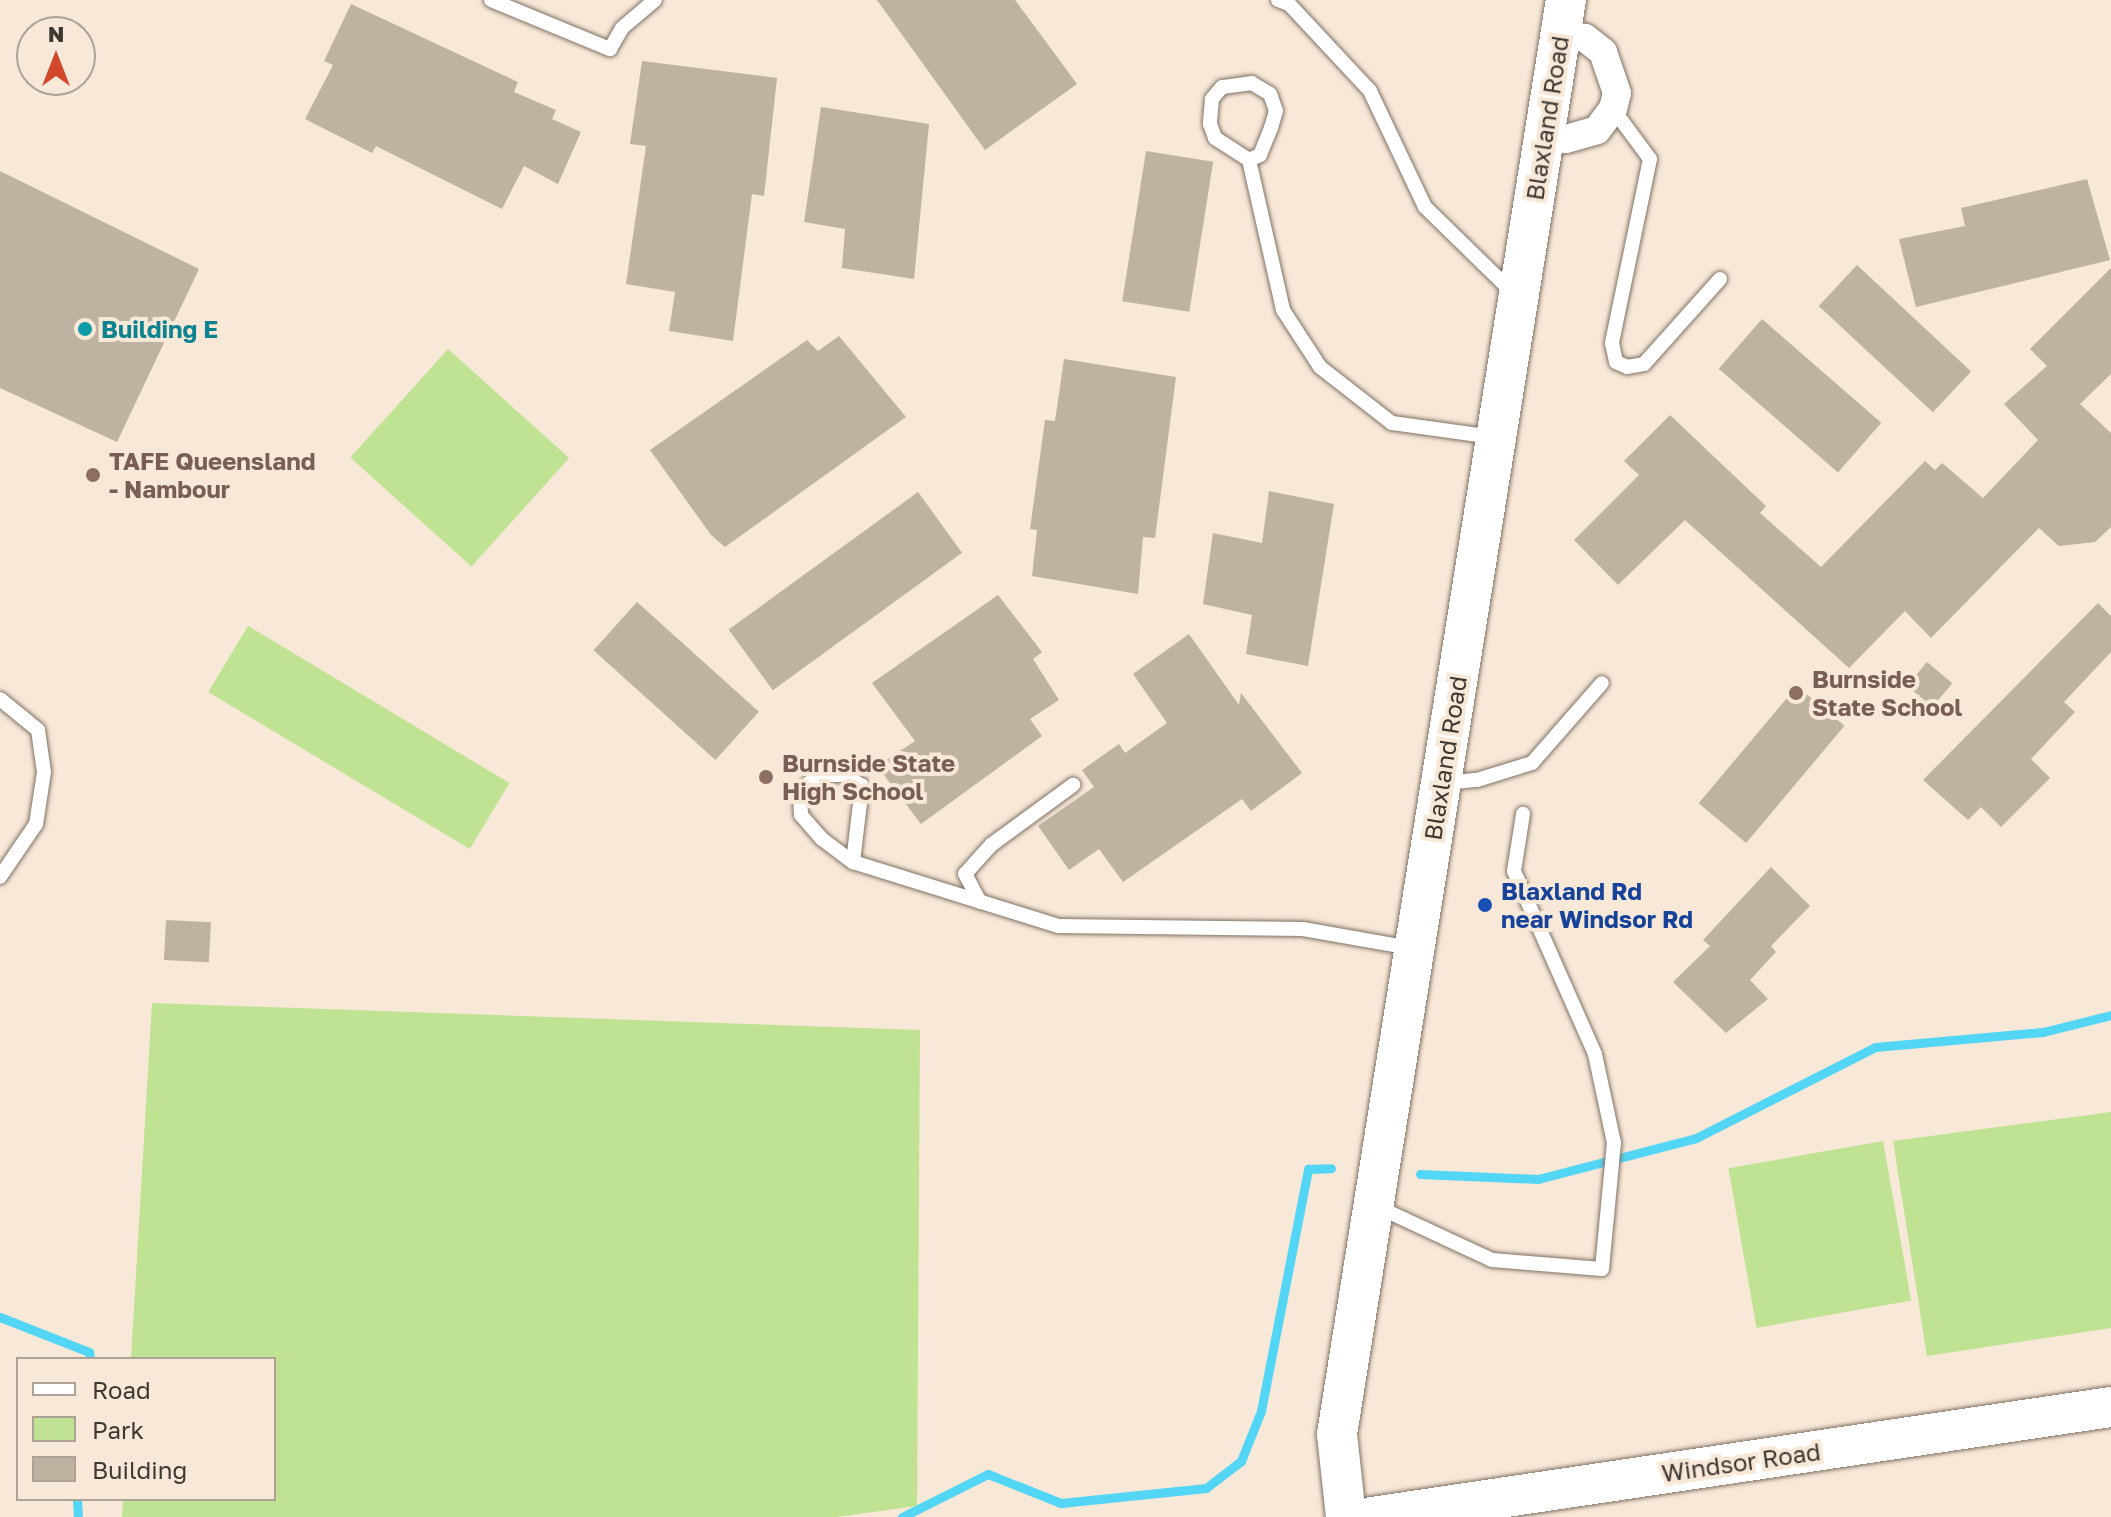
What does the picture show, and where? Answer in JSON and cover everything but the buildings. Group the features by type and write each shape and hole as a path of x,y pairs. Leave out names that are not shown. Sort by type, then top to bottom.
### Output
{"street":[{"name":"Blaxland Road","path":"1346,1517 1337,1434 1563,17"},
{"path":"1543,136 1566,139 1597,130 1613,109 1617,93 1603,52 1563,17"},
{"name":"Windsor Road","path":"1372,1517 2111,1407"}],"lane":[{"path":"491,0 610,49 622,28 655,0"},
{"path":"1278,0 1289,4 1370,91 1425,207 1518,298"},
{"path":"1249,160 1260,155 1271,128 1276,111 1270,94 1252,83 1222,87 1212,99 1210,124 1215,138 1249,160 1283,310 1320,367 1392,423 1495,437"},
{"path":"1613,109 1650,159 1612,343 1616,362 1627,367 1644,364 1720,279"},
{"path":"1441,783 1477,780 1532,763 1602,683"},
{"path":"0,699 38,730 44,772 36,824 0,877"},
{"path":"853,862 862,786 845,775 828,775 809,783 800,799 801,815 822,839 853,862 1059,926 1303,929 1415,949"},
{"path":"980,902 965,874 991,845 1073,785"},
{"path":"1375,1205 1492,1260 1602,1269 1614,1143 1595,1054 1514,871 1523,814"}],"green space":[{"path":"448,349 569,458 471,567 350,457"},
{"path":"248,626 509,783 470,849 208,692"},
{"path":"152,1003 920,1030 917,1506 836,1517 122,1517 123,1501 276,1501 276,1357 131,1357"},
{"path":"2111,1112 2111,1328 1927,1356 1893,1141"},
{"path":"1883,1141 1911,1301 1757,1328 1728,1168"}],"waterway":[{"path":"1420,1174 1538,1179 1696,1138 1875,1047 2043,1032 2111,1015"},
{"path":"902,1517 988,1474 1061,1503 1206,1488 1241,1461 1261,1411 1308,1169 1331,1168"},
{"path":"0,1317 89,1352 90,1357"},
{"path":"77,1501 78,1517"}],"place":[{"name":"Building E","path":"85,329"},
{"name":"TAFE Queensland - Nambour","path":"93,475"},
{"name":"Burnside State School","path":"1796,693"},
{"name":"Burnside State High School","path":"766,777"},
{"name":"Blaxland Rd near Windsor Rd","path":"1485,905"}]}
